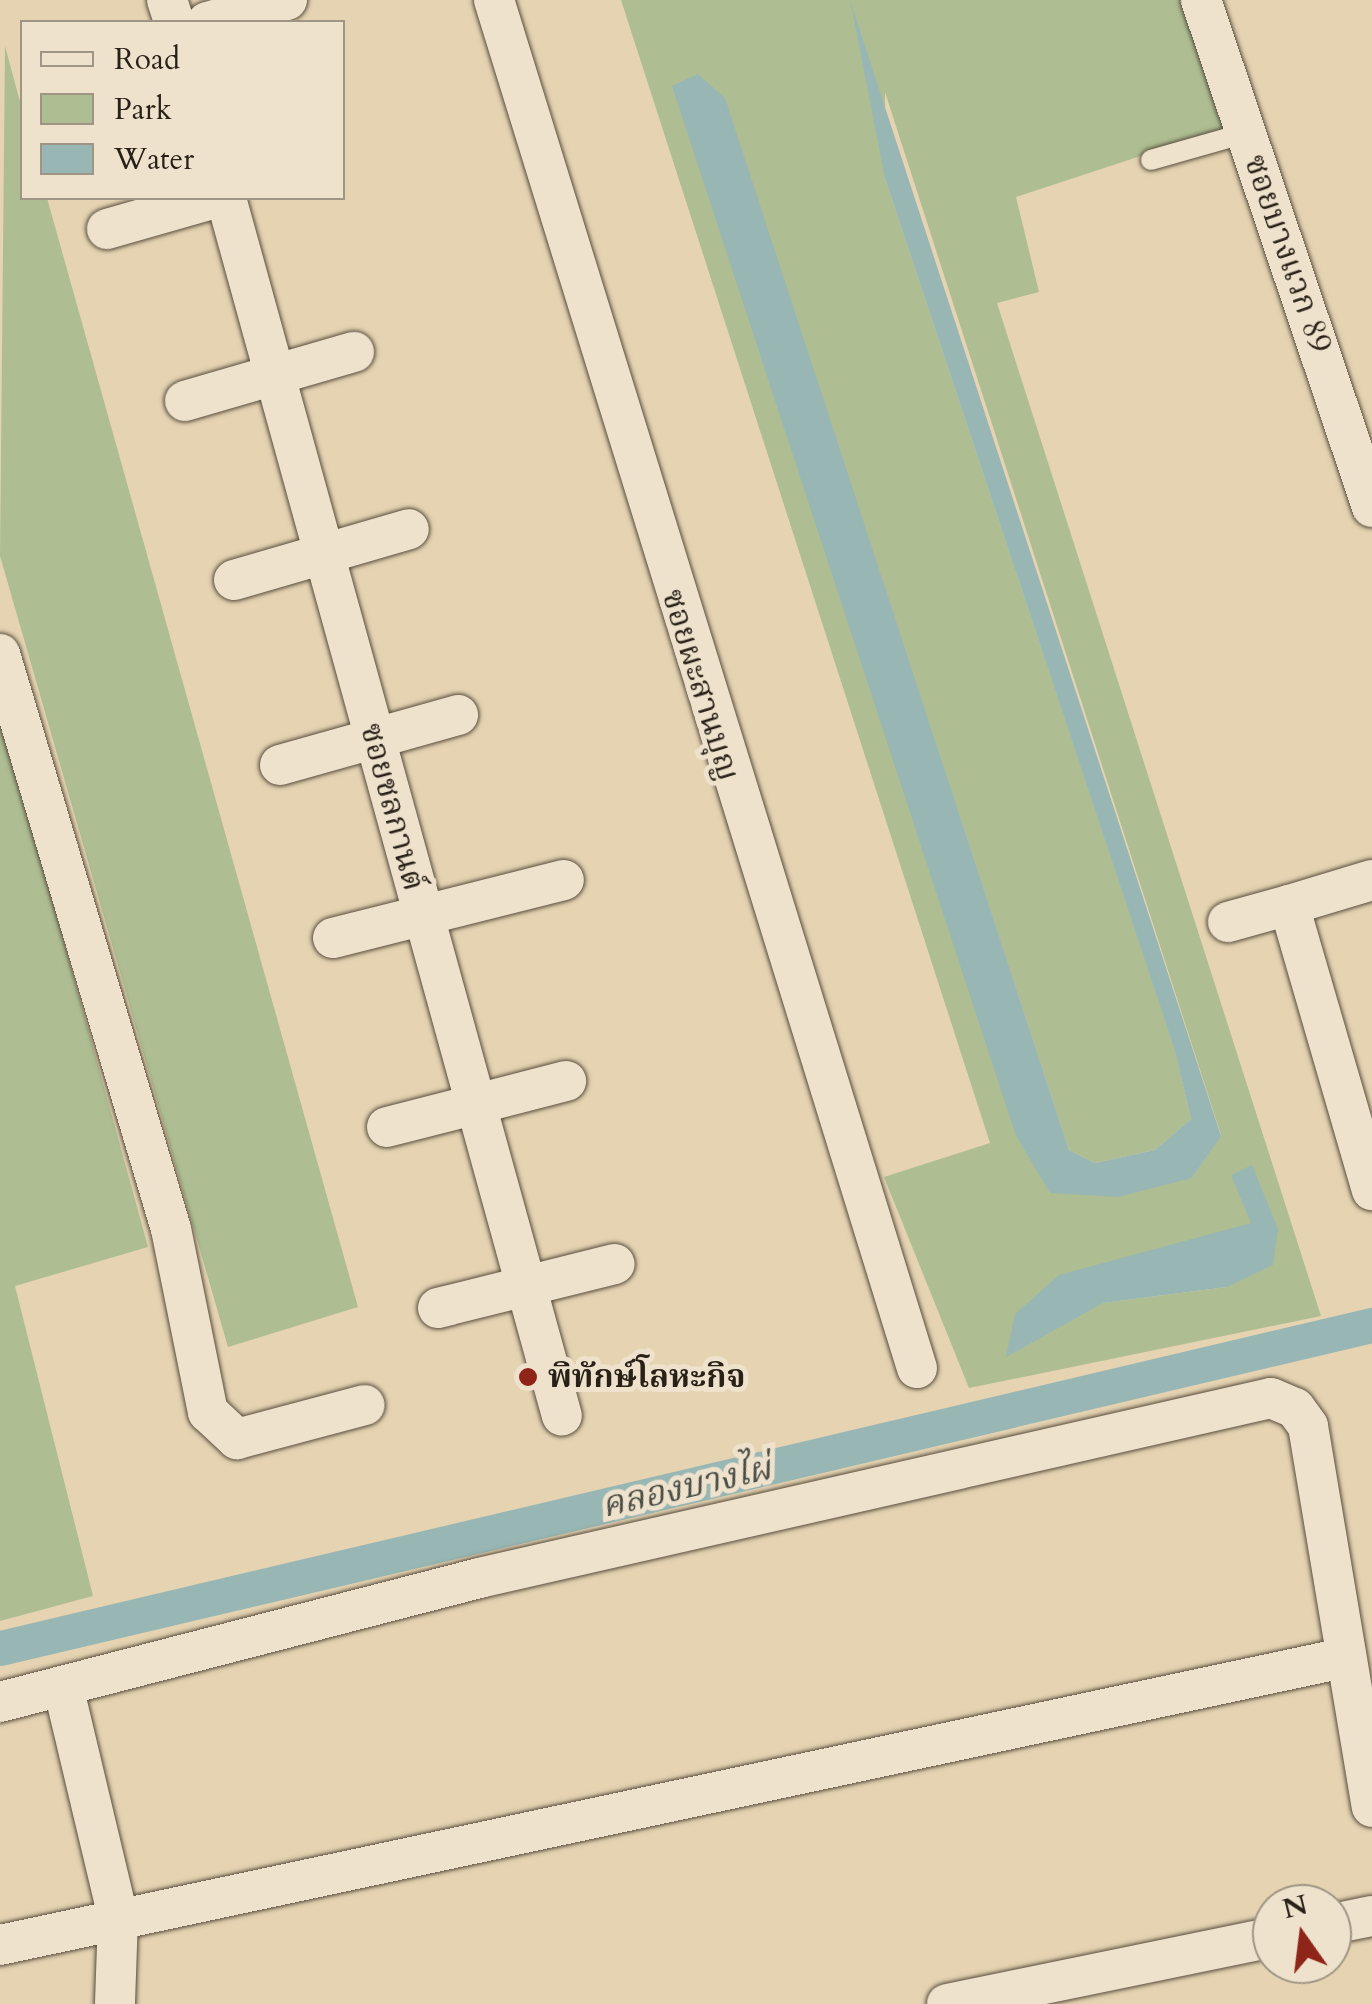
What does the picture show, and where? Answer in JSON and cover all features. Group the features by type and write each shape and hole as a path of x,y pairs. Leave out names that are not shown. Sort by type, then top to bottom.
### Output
{"street":[{"path":"214,20 287,0"},
{"name":"ซอยผะสานบุญ","path":"494,0 917,1368"},
{"name":"ซอยบางแวก 89","path":"1201,0 1372,507"},
{"path":"107,229 209,200"},
{"name":"ซอยชลกานต์","path":"227,200 562,1416"},
{"path":"184,401 354,352"},
{"path":"234,580 409,529"},
{"path":"0,654 170,1229 208,1412 238,1438 365,1405"},
{"path":"280,765 458,715"},
{"path":"333,938 564,880"},
{"path":"1228,922 1372,880"},
{"path":"1288,906 1372,1190"},
{"path":"388,1127 566,1081"},
{"path":"438,1308 614,1264"},
{"path":"0,1702 478,1578 1270,1398 1295,1408 1308,1426 1343,1658 1372,1808"},
{"path":"0,1945 1343,1658"},
{"path":"63,1686 118,1918 115,2004"},
{"path":"946,2004 1252,1940"}],"lane":[{"path":"1151,160 1246,133"}],"green space":[{"path":"621,0 1181,0 1226,128 1016,197 1039,292 997,303 1321,1316 969,1388 884,1177 990,1143","holes":["885,92 1221,1135 1192,1178 1050,1193 724,98 1069,1150 1095,1163 1155,1150 1191,1119 1175,1050 885,178","1252,1223 1227,1287 1103,1303 1193,1241"]},
{"path":"5,46 20,102 20,200 48,200 358,1307 228,1347 0,556"},
{"path":"0,709 148,1247 15,1286 93,1596 0,1621"}],"water":[{"path":"850,0 1221,1136 1192,1178 1118,1197 1050,1193 1016,1136 672,86 698,74 725,98 1069,1150 1095,1163 1155,1150 1191,1119 1175,1051 885,178"},
{"path":"1252,1165 1278,1229 1273,1265 1227,1287 1103,1303 1006,1357 1015,1314 1059,1275 1251,1223 1231,1175"}],"waterway":[{"name":"คลองบางไผ่","path":"0,1648 1372,1325"}],"place":[{"name":"พิทักษ์โลหะกิจ","path":"528,1377"}]}
